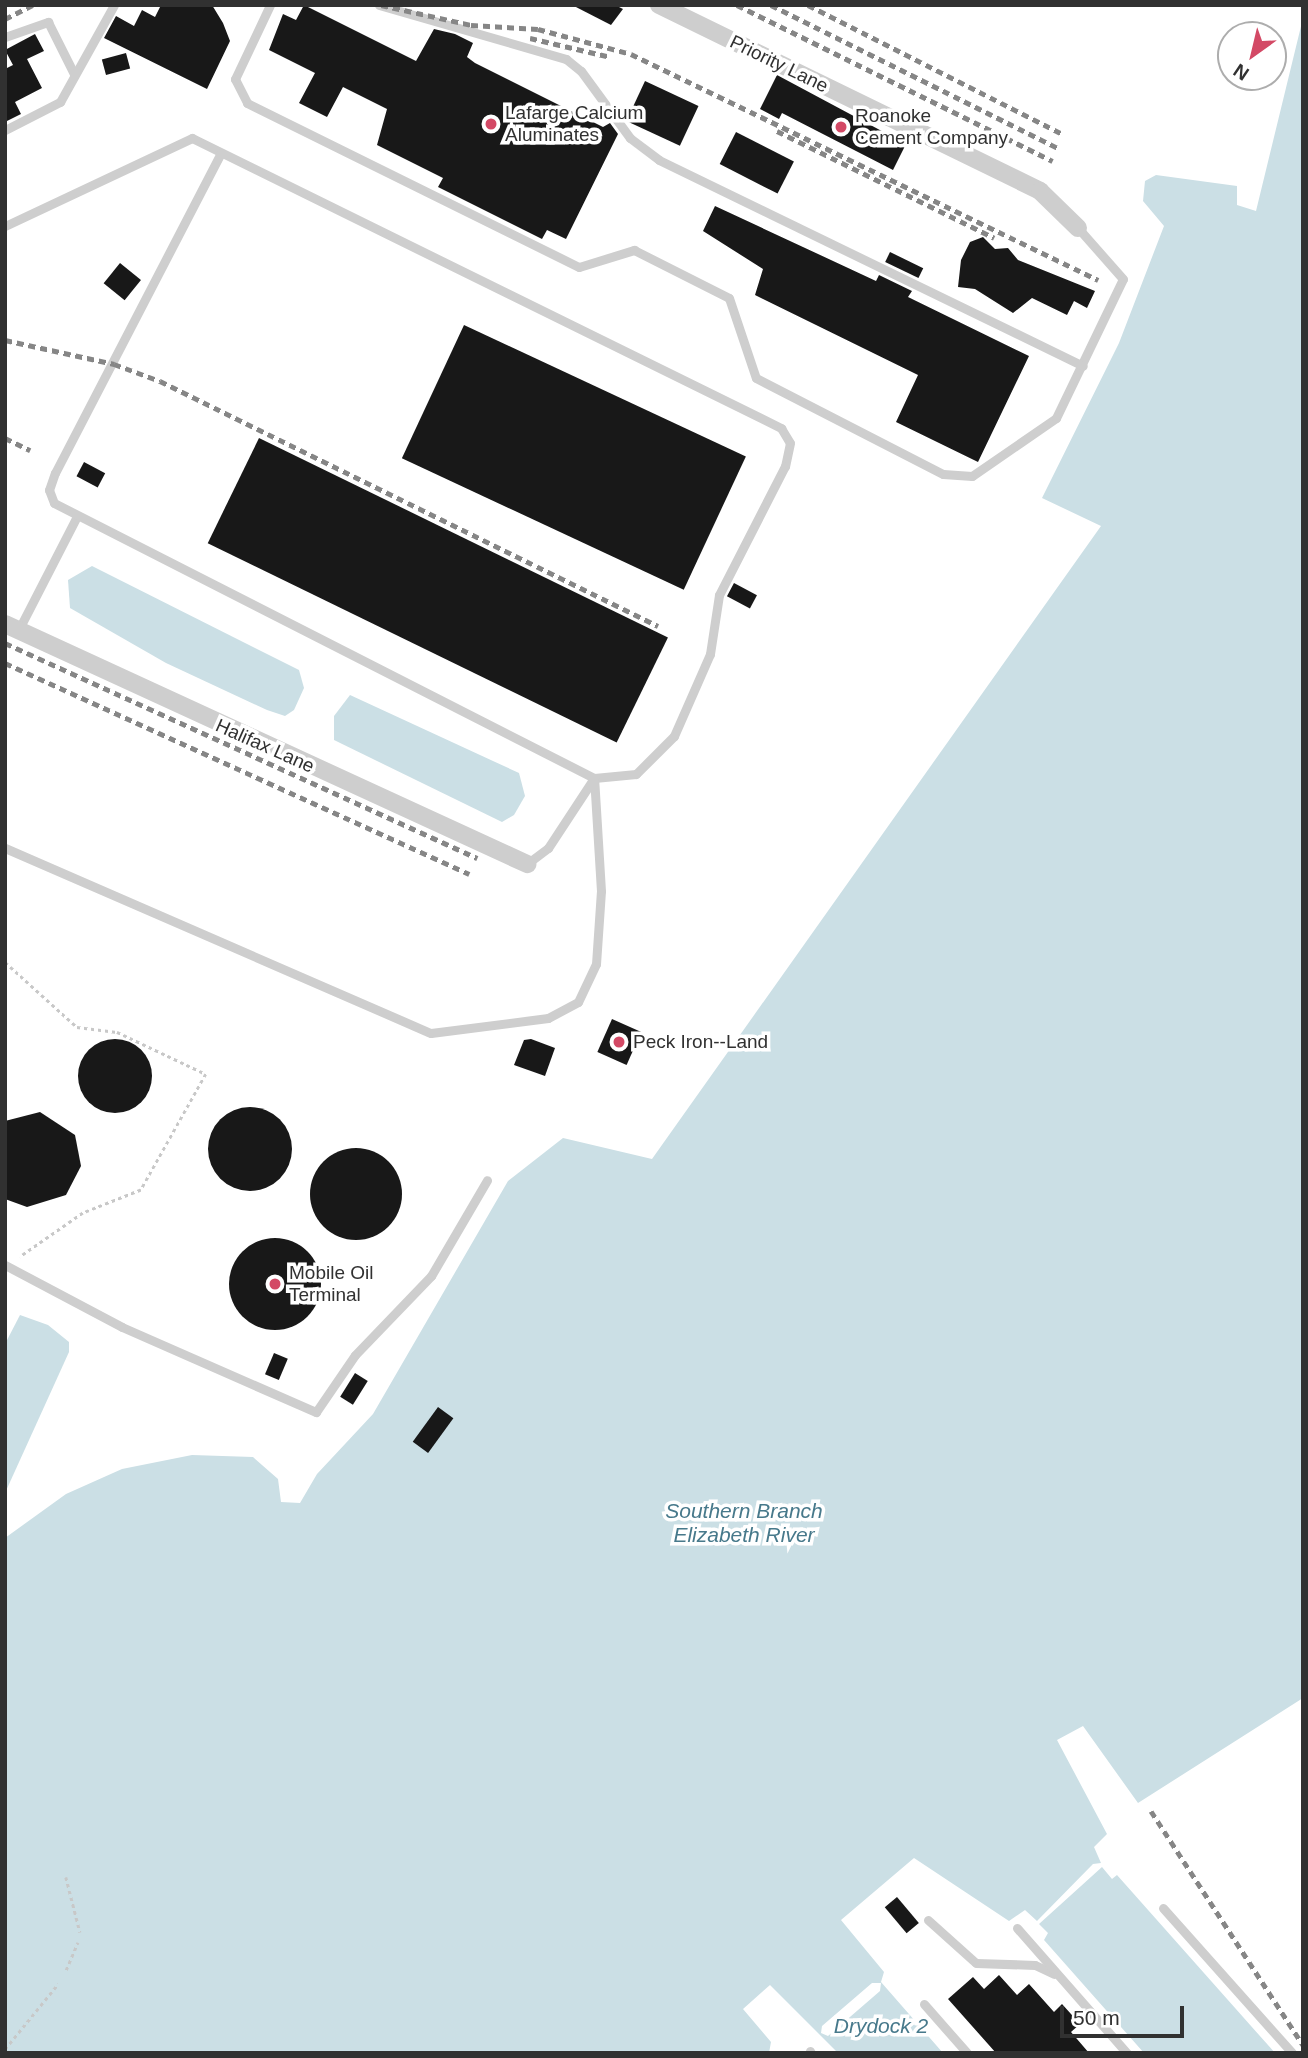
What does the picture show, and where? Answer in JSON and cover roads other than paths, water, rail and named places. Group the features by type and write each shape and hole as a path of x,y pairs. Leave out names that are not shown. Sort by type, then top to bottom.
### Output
{"street":[{"name":"Priority Lane","path":"659,5 1040,191 1078,228"},
{"name":"Halifax Lane","path":"11,627 527,864"}],"lane":[{"path":"5,130 60,102 114,5"},
{"path":"270,5 234,79 247,103 579,267 634,250 729,298 756,379 943,474 972,476 1056,418 1123,279 1078,228"},
{"path":"379,5 566,60 582,71 630,138 659,160 1083,366"},
{"path":"5,37 48,22 74,74"},
{"path":"5,226 192,138 781,428 790,443 785,466 719,595 710,654 674,736 635,774 594,778 76,518 54,503 50,491 55,473 221,153"},
{"path":"11,627 76,518"},
{"path":"5,848 431,1033 548,1018 578,1002 596,964 601,891 594,778"},
{"path":"527,864 548,848 594,778"},
{"path":"7,1267 122,1327 316,1412 355,1355 431,1276 487,1180"},
{"path":"1163,1908 1292,2053"},
{"path":"928,1920 969,1959 1034,1965 1068,1986"},
{"path":"1017,1928 1128,2053"},
{"path":"924,2004 967,2053"}],"water":[{"name":"Southern Branch Elizabeth River","path":"1303,18 1303,1698 1138,1803 1083,1726 1057,1740 1107,1834 1094,1847 1101,1863 1093,1864 1037,1921 1025,1910 1009,1921 914,1858 841,1920 884,1972 881,1982 943,2053 838,2053 770,1985 743,2009 771,2042 769,2053 5,2053 5,1538 66,1494 122,1469 192,1455 253,1457 278,1479 281,1502 300,1503 317,1474 373,1414 508,1181 563,1138 652,1159 1101,526 1042,498 1119,343 1164,226 1143,201 1145,181 1156,175 1237,186 1237,205 1256,211","holes":["872,1983 881,1983 880,1991 828,2036 821,2033 822,2026"]},
{"path":"92,566 299,670 304,688 294,710 285,716 267,710 166,663 70,608 68,580"},
{"path":"350,695 519,773 525,796 514,815 502,822 334,740 334,716"},
{"path":"20,1315 48,1325 69,1342 69,1352 5,1493 5,1344"},
{"path":"1102,1867 1112,1879 1117,1875 1275,2053 1144,2053 1044,1940 1048,1933 1039,1924"}],"railway":[{"path":"5,19 33,5"},
{"path":"381,5 471,25 538,29 631,54 1098,280"},
{"path":"737,5 1053,161"},
{"path":"771,5 1060,149"},
{"path":"808,5 1064,135"},
{"path":"530,38 611,57"},
{"path":"777,131 994,238"},
{"path":"5,340 114,364 160,381 658,626"},
{"path":"5,438 30,450"},
{"path":"5,643 477,858"},
{"path":"5,663 469,874"},
{"path":"1151,1811 1303,2045"}],"place":[{"name":"Lafarge Calcium Aluminates","path":"491,124"},
{"name":"Roanoke Cement Company","path":"841,127"},
{"name":"Peck Iron--Land","path":"619,1042"},
{"name":"Mobile Oil Terminal","path":"275,1284"}],"water label":[{"name":"Drydock 2","path":"881,2026"}]}
